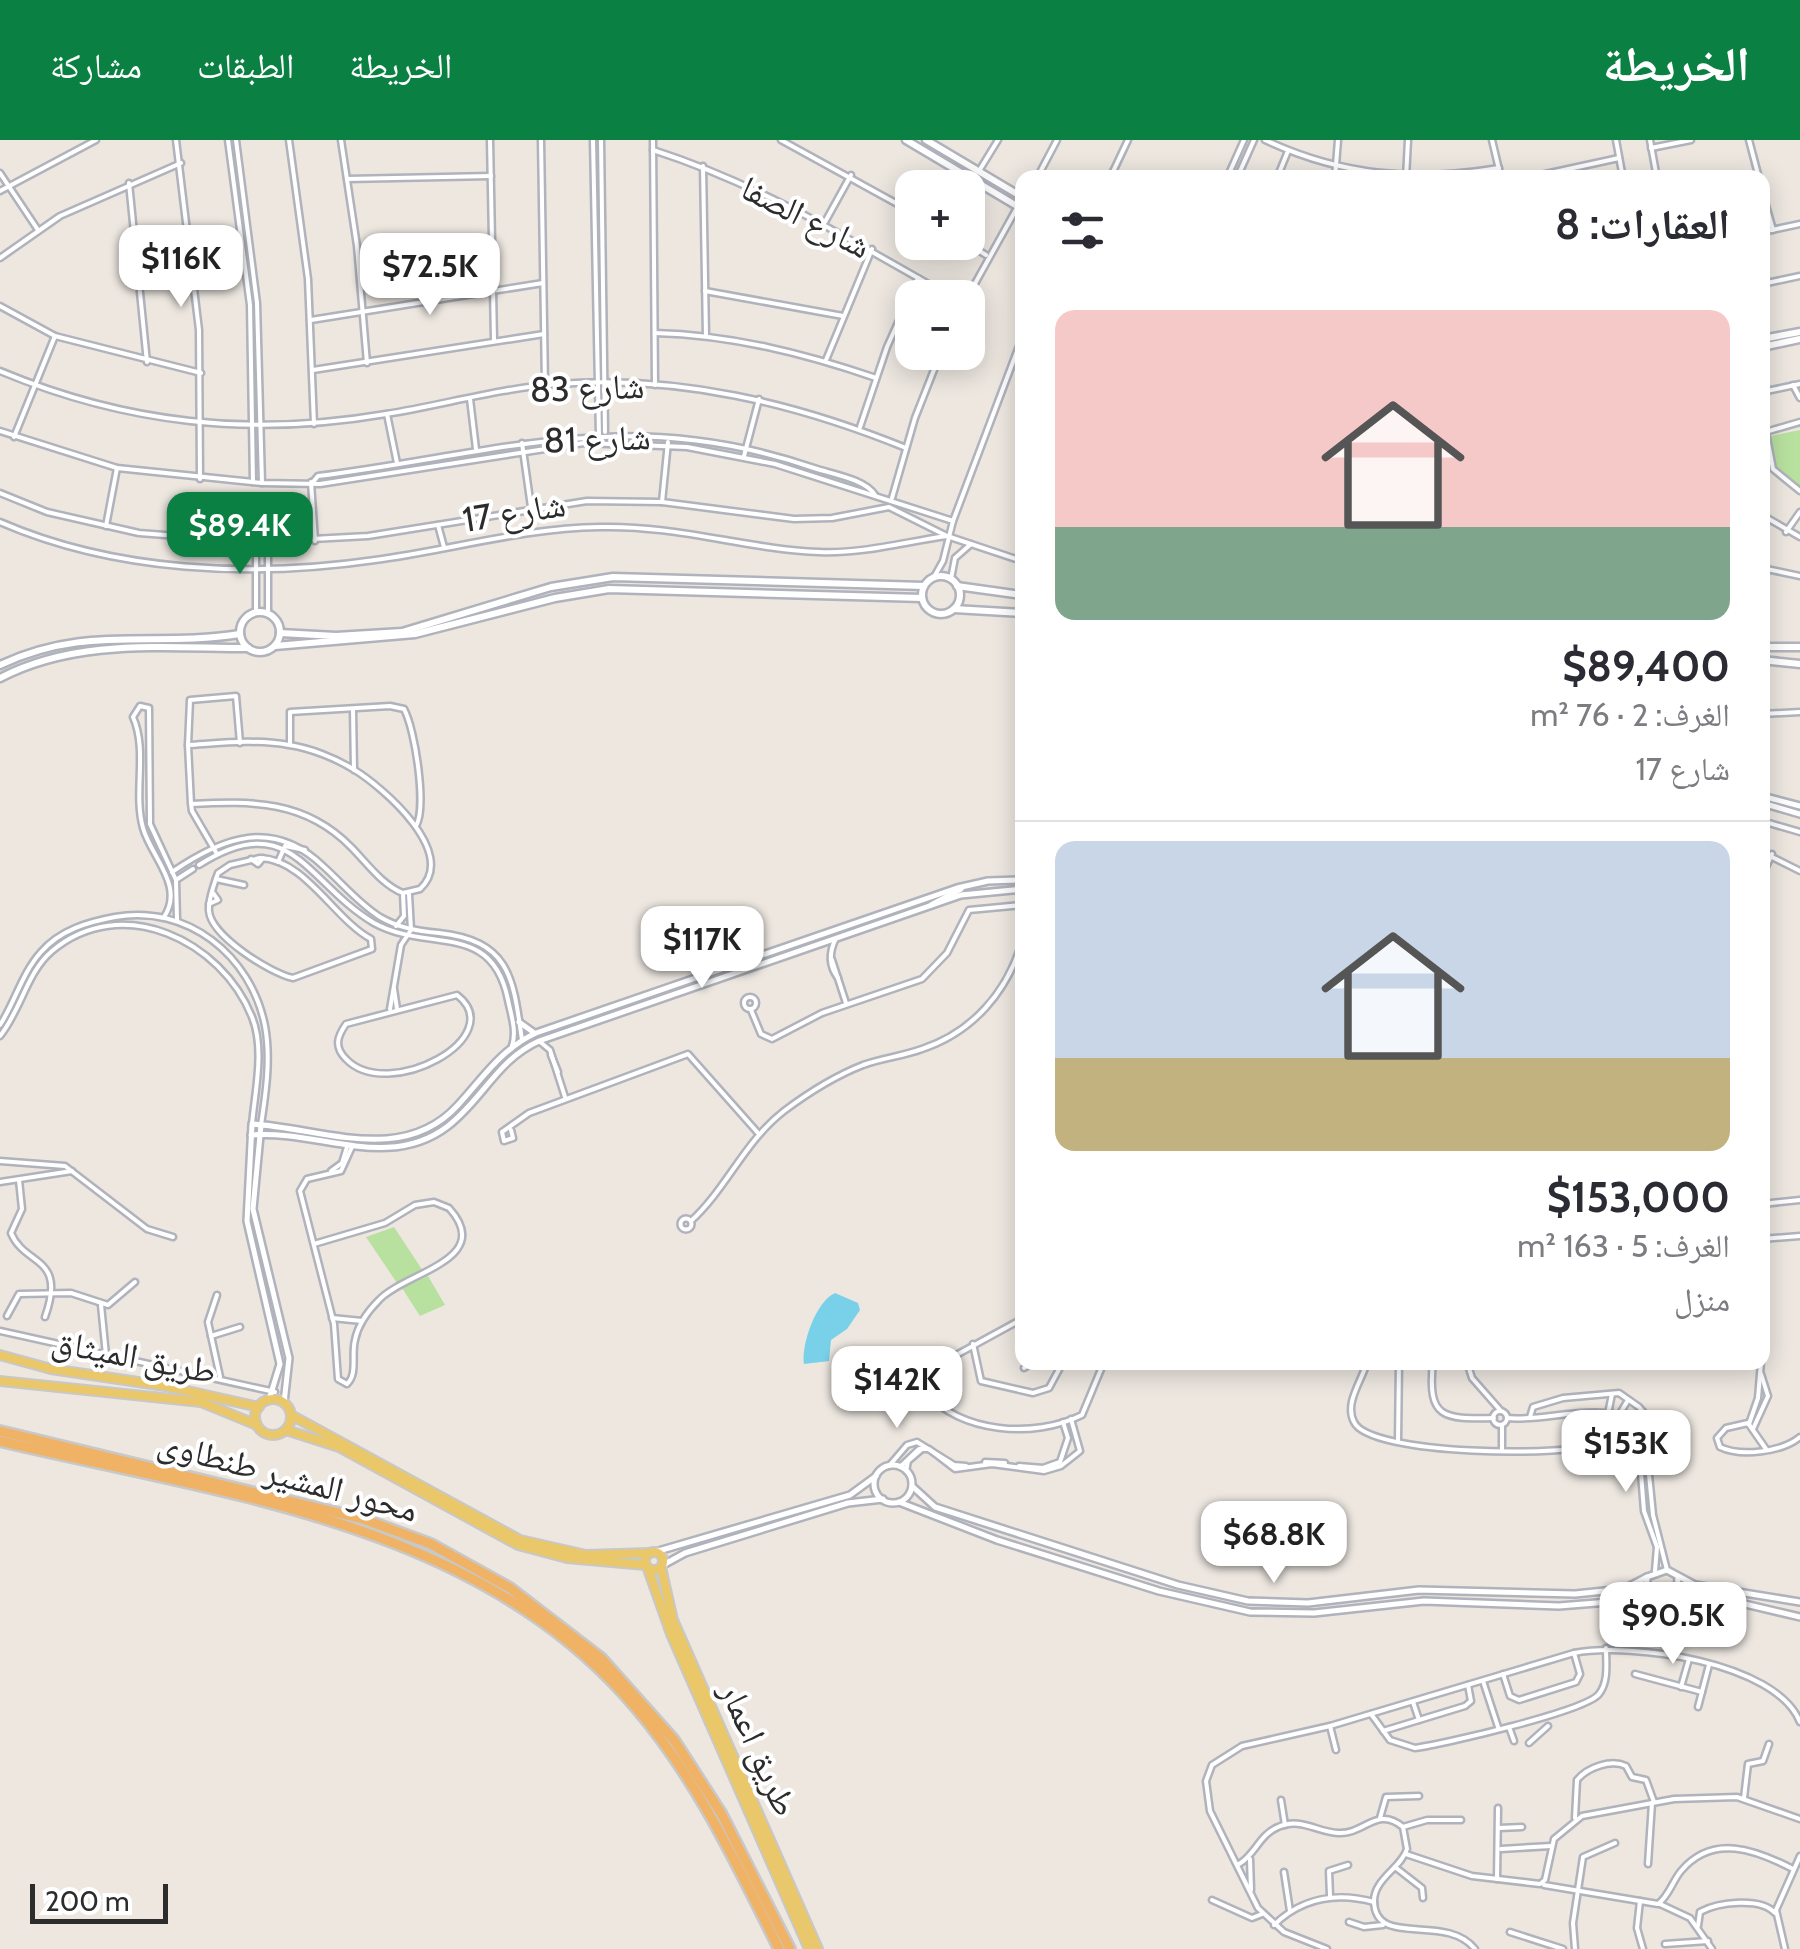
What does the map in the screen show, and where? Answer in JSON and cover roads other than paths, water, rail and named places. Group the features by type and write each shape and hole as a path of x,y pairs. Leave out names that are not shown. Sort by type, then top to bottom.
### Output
{"highway":[{"name":"محور المشير طنطاوى","path":"0,1431 363,1519 431,1544 510,1588 601,1658 674,1740 720,1813 790,1949"},
{"name":"محور المشير طنطاوى","path":"0,1441 360,1528 424,1554 503,1594 595,1666 651,1726 712,1817 779,1949"}],"main road":[{"path":"906,140 1015,205"},
{"path":"926,140 978,170"},
{"path":"985,174 1015,193"},
{"path":"1770,338 1800,336"},
{"path":"1770,345 1800,336"},
{"path":"280,633 336,636 402,632 536,591 613,578 924,586 934,578 1015,595"},
{"path":"952,610 959,598 954,582"},
{"path":"922,598 924,586"},
{"path":"0,678 48,658 90,649 248,648 262,652 274,646 415,634 568,595 609,589 922,598 936,613 1015,613"},
{"path":"248,648 240,634 244,620 256,612 268,613 278,621 280,633 274,646"},
{"path":"0,665 46,648 89,639 240,634"},
{"path":"1770,647 1799,646 1800,663 1770,661"},
{"name":"طريق الميثاق","path":"0,1355 92,1377 174,1388 259,1406"},
{"name":"طريق الميثاق","path":"0,1381 201,1402 257,1425"},
{"path":"647,1567 652,1552 586,1555 520,1540 291,1415 278,1398 259,1406 257,1425 272,1435 286,1430 340,1447 518,1545 568,1558 647,1567 662,1566"},
{"path":"286,1430 291,1415"},
{"name":"طريق اعمار","path":"652,1552 662,1556 673,1620 818,1949"},
{"name":"طريق اعمار","path":"647,1567 684,1665 809,1949"}],"street":[{"path":"0,191 96,140"},
{"path":"176,140 201,372 200,480"},
{"path":"228,140 252,334 253,482"},
{"path":"236,140 259,334 262,483"},
{"path":"289,140 311,320 314,425"},
{"path":"341,140 367,362"},
{"path":"490,140 494,341"},
{"path":"541,140 545,385"},
{"path":"594,140 597,383 602,434"},
{"path":"601,140 605,383 602,442"},
{"path":"653,140 655,385"},
{"path":"781,140 895,202"},
{"path":"796,146 799,140"},
{"path":"981,170 998,140"},
{"path":"1041,170 1058,140"},
{"path":"1114,170 1128,140"},
{"path":"1231,170 1244,140"},
{"path":"1241,170 1254,140"},
{"path":"1265,140 1348,170"},
{"path":"1336,167 1338,140"},
{"path":"1406,170 1408,140"},
{"path":"1489,170 1499,168 1492,140"},
{"path":"1616,140 1621,170"},
{"path":"1650,140 1655,170"},
{"path":"1651,148 1690,140"},
{"path":"1749,140 1757,170"},
{"name":"شارع الصفا","path":"653,150 702,166 826,222 922,280"},
{"path":"1280,170 1288,151"},
{"path":"1562,170 1619,158"},
{"path":"0,258 38,230 129,183 181,163"},
{"path":"702,166 706,336"},
{"path":"0,173 38,230"},
{"path":"348,178 490,176"},
{"path":"826,222 851,176"},
{"path":"129,183 147,362"},
{"path":"594,189 601,190"},
{"path":"594,207 602,208"},
{"path":"976,280 1015,216"},
{"path":"1770,219 1773,230"},
{"path":"1770,231 1800,224"},
{"path":"826,361 872,249"},
{"path":"1770,282 1800,276"},
{"path":"859,429 918,278"},
{"path":"311,320 544,283"},
{"path":"705,291 843,316"},
{"path":"596,303 604,303"},
{"path":"0,306 55,336 147,362 201,372"},
{"path":"252,334 259,334"},
{"path":"313,370 544,334"},
{"path":"655,334 706,336 826,361 876,378"},
{"path":"14,436 55,336"},
{"path":"934,578 944,561 947,536 1015,357"},
{"name":"شارع 83","path":"0,370 117,411 201,425 254,428 314,425 545,385 655,385 758,399 859,429 906,448"},
{"path":"934,370 889,507 947,536 1015,559"},
{"path":"1770,390 1797,385 1800,398"},
{"path":"470,398 476,449"},
{"path":"744,456 758,399"},
{"path":"387,414 396,463"},
{"path":"1770,430 1800,422"},
{"name":"شارع 81","path":"0,431 118,468 200,480 262,483 312,482 602,442 668,445 744,456 953,521"},
{"name":"شارع 81","path":"312,482 318,476 476,449 602,434 668,437 746,448 840,476 870,488 875,495"},
{"path":"662,502 668,437"},
{"path":"522,442 530,507"},
{"path":"432,457 433,465"},
{"path":"1770,457 1773,469 1800,491"},
{"path":"106,526 118,468"},
{"path":"312,482 315,541"},
{"name":"شارع 17","path":"0,494 106,526 166,537 256,542 315,541 587,500 662,502 794,519 832,518 889,507"},
{"path":"1786,532 1800,512"},
{"path":"1770,521 1800,537"},
{"path":"0,522 116,556 200,567 350,564 600,526 669,528 814,552 864,552 881,544 947,536"},
{"path":"438,525 444,547"},
{"path":"256,542 256,612"},
{"path":"268,542 268,613"},
{"path":"954,582 954,558 971,544"},
{"path":"1770,570 1800,576"},
{"path":"217,854 191,804 190,700 236,696 240,742"},
{"path":"164,916 171,894 170,882 143,828 139,730 132,717 140,706 148,708 151,716 146,732 150,824 176,880 177,920"},
{"path":"290,745 290,712 398,707 408,716 420,794 421,815 416,826"},
{"path":"352,709 354,770"},
{"path":"1770,714 1800,712"},
{"path":"188,744 290,745 354,770 416,826 428,851 431,871 425,885 406,893"},
{"path":"1770,798 1800,806"},
{"path":"191,804 264,803 298,809 327,825 385,882 406,893"},
{"path":"1770,805 1800,814"},
{"path":"1770,823 1800,832"},
{"path":"172,872 235,837 259,834 287,840 305,850 361,903 396,925 462,936 495,952 508,971 522,1040 466,1110 433,1136 392,1148 252,1124"},
{"path":"176,880 217,854 245,844 305,850"},
{"path":"285,849 357,911 396,933 464,944 488,956 506,990 515,1036 512,1046"},
{"path":"281,863 285,849"},
{"path":"281,863 293,853"},
{"path":"1770,858 1772,854 1800,870"},
{"path":"251,859 281,863 371,939 369,952 290,978 246,956 212,921 210,904 216,879 222,869 251,859"},
{"path":"216,879 244,885"},
{"path":"503,1063 554,1031 750,958 973,883 1015,880"},
{"path":"931,905 973,883"},
{"path":"351,1143 404,1137 441,1121 512,1046 536,1032 554,1031 666,997 975,891 1015,889"},
{"path":"401,945 396,925 404,916 406,893"},
{"path":"390,1011 401,945 411,930 406,893"},
{"path":"171,894 178,894"},
{"path":"750,1010 761,1034 772,1039 846,1004 903,988 924,978 947,954 966,912 1015,906"},
{"path":"878,922 900,911 898,908"},
{"path":"0,1025 41,952 63,933 106,919 132,914 177,920 213,940 244,978 262,1015 267,1064 254,1220 289,1358 278,1398"},
{"path":"106,919 108,928"},
{"path":"0,1036 19,1010 41,960 80,933 108,928 174,933 204,950 233,978 254,1020 258,1061 247,1221 278,1346 278,1398"},
{"path":"830,954 836,938"},
{"path":"204,950 212,948 213,940"},
{"path":"816,945 830,954 831,969 846,1004"},
{"path":"728,975 726,971 750,958"},
{"path":"691,1221 759,1135 804,1096 842,1074 935,1044 966,1026 1007,980 1015,960"},
{"path":"393,981 397,1009"},
{"path":"666,997 686,982"},
{"path":"457,995 466,1006 469,1027 450,1052 423,1066 384,1074 359,1070 340,1052 338,1040 343,1028 390,1011 457,995"},
{"path":"520,1022 536,1032"},
{"path":"554,1031 551,1052 566,1099"},
{"path":"539,1041 551,1052"},
{"path":"511,1130 526,1114 688,1054 759,1135"},
{"path":"251,1135 309,1135"},
{"path":"314,1244 385,1223 415,1204 434,1202 455,1215 462,1235 452,1258 394,1287 362,1321 354,1343 354,1376 342,1384 332,1318 314,1244 301,1186 307,1179 328,1174 342,1162 351,1143"},
{"path":"0,1162 56,1164 72,1171 147,1229 172,1237"},
{"path":"0,1182 72,1171"},
{"path":"18,1180 22,1209 12,1236 43,1265 52,1293 45,1316"},
{"path":"1770,1203 1800,1200"},
{"path":"1770,1239 1800,1236"},
{"path":"8,1316 19,1294 71,1293 101,1304 114,1303 135,1282"},
{"path":"218,1295 208,1319 220,1377"},
{"path":"101,1304 106,1355"},
{"path":"332,1318 362,1321"},
{"path":"1015,1322 927,1371 923,1386 932,1400 953,1416 1024,1430 1071,1420 1085,1410 1101,1370"},
{"path":"211,1336 240,1328"},
{"path":"0,1331 220,1377 278,1398"},
{"path":"972,1344 984,1383 1042,1393 1057,1370"},
{"path":"1365,1370 1352,1402 1354,1422 1369,1436 1502,1450 1574,1450 1604,1442"},
{"path":"1398,1442 1399,1370"},
{"path":"1432,1370 1431,1395 1442,1413 1452,1418 1494,1418 1502,1424"},
{"path":"1471,1370 1507,1418 1608,1414 1637,1423 1645,1434 1644,1511 1656,1548 1654,1572"},
{"path":"1752,1429 1768,1396 1761,1370"},
{"path":"1746,1450 1761,1374"},
{"path":"1608,1414 1612,1394"},
{"path":"1531,1420 1533,1407 1548,1401 1612,1394 1628,1398 1656,1427"},
{"path":"1618,1417 1628,1398"},
{"path":"1494,1418 1501,1411"},
{"path":"1618,1417 1638,1436 1667,1570 1678,1578 1800,1602"},
{"path":"1502,1450 1502,1424 1507,1418"},
{"path":"920,1442 922,1449 961,1469 992,1464 1044,1471 1076,1457 1080,1447 1071,1420"},
{"path":"652,1552 850,1495 889,1466 907,1445 920,1442 960,1466 992,1461 1043,1468 1060,1462 1066,1454 1068,1438 1063,1422"},
{"path":"1752,1429 1726,1428 1717,1438 1725,1450 1766,1450 1787,1446 1800,1437"},
{"path":"1752,1429 1766,1450"},
{"path":"1638,1436 1645,1434"},
{"path":"1068,1438 1076,1437"},
{"path":"903,1469 908,1458 922,1449"},
{"path":"1066,1454 1076,1457"},
{"path":"889,1466 903,1469"},
{"path":"903,1469 912,1486 934,1507 1192,1589 1269,1603 1320,1602 1418,1590 1590,1593 1624,1589 1654,1572 1667,1570"},
{"path":"876,1476 875,1488 883,1500"},
{"path":"899,1502 912,1486"},
{"path":"662,1566 686,1552 848,1503 883,1500 899,1502 991,1537 1192,1601 1262,1613 1314,1613 1410,1602 1559,1606 1646,1599 1659,1606 1676,1598 1728,1600 1800,1616"},
{"path":"991,1537 995,1527"},
{"path":"1057,1559 1061,1548"},
{"path":"1646,1578 1646,1599"},
{"path":"1676,1598 1678,1578"},
{"path":"1728,1600 1730,1589"},
{"path":"1371,1714 1380,1732 1396,1744 1416,1748 1576,1710 1597,1697 1606,1679 1606,1648"},
{"path":"1326,1949 1274,1925 1262,1914 1207,1799 1212,1765 1242,1746 1330,1726 1574,1653 1606,1648 1654,1650 1709,1665 1779,1692 1800,1722"},
{"path":"1503,1674 1513,1698 1539,1694 1578,1680 1574,1653"},
{"path":"1681,1687 1689,1659"},
{"path":"1698,1706 1709,1665"},
{"path":"1635,1674 1702,1692"},
{"path":"1483,1680 1498,1727"},
{"path":"1380,1732 1468,1705 1468,1685"},
{"path":"1413,1702 1418,1720"},
{"path":"1539,1718 1553,1732"},
{"path":"1508,1725 1514,1742"},
{"path":"1330,1726 1336,1750"},
{"path":"1529,1742 1548,1726"},
{"path":"1744,1798 1748,1764 1763,1760 1769,1744"},
{"path":"1576,1818 1577,1780 1591,1768 1618,1762 1626,1766 1632,1777 1646,1780 1653,1803 1648,1864"},
{"path":"1380,1818 1386,1796 1419,1796"},
{"path":"1540,1884 1545,1880 1551,1846 1576,1818 1653,1803 1744,1798 1800,1818"},
{"path":"1281,1800 1285,1824"},
{"path":"1497,1879 1498,1808"},
{"path":"1237,1865 1267,1834 1285,1824 1344,1833 1380,1818 1402,1827 1428,1820 1461,1820"},
{"path":"1402,1827 1406,1854 1378,1886 1374,1902 1384,1924 1404,1935 1449,1931 1475,1949"},
{"path":"1499,1828 1522,1827"},
{"path":"1575,1949 1577,1890 1586,1852 1615,1843"},
{"path":"1499,1849 1551,1846"},
{"path":"1660,1904 1682,1870 1714,1850 1752,1850 1792,1869"},
{"path":"1406,1854 1449,1870 1660,1904 1698,1926 1712,1949"},
{"path":"1250,1855 1252,1897"},
{"path":"1775,1913 1800,1856"},
{"path":"1330,1896 1330,1871 1348,1865"},
{"path":"1395,1867 1420,1886 1423,1898"},
{"path":"1284,1872 1290,1911"},
{"path":"1274,1925 1290,1911 1330,1896 1374,1902"},
{"path":"1212,1900 1252,1918 1262,1914"},
{"path":"1640,1901 1637,1928 1643,1949"},
{"path":"1698,1926 1700,1912 1718,1905 1764,1904 1775,1913 1785,1949"},
{"path":"1349,1922 1364,1927 1384,1924"},
{"path":"1510,1932 1563,1949"},
{"path":"1665,1944 1708,1942"}],"water":[{"path":"835,1293 858,1303 860,1310 847,1329 831,1340 829,1361 804,1364 811,1324"}]}
